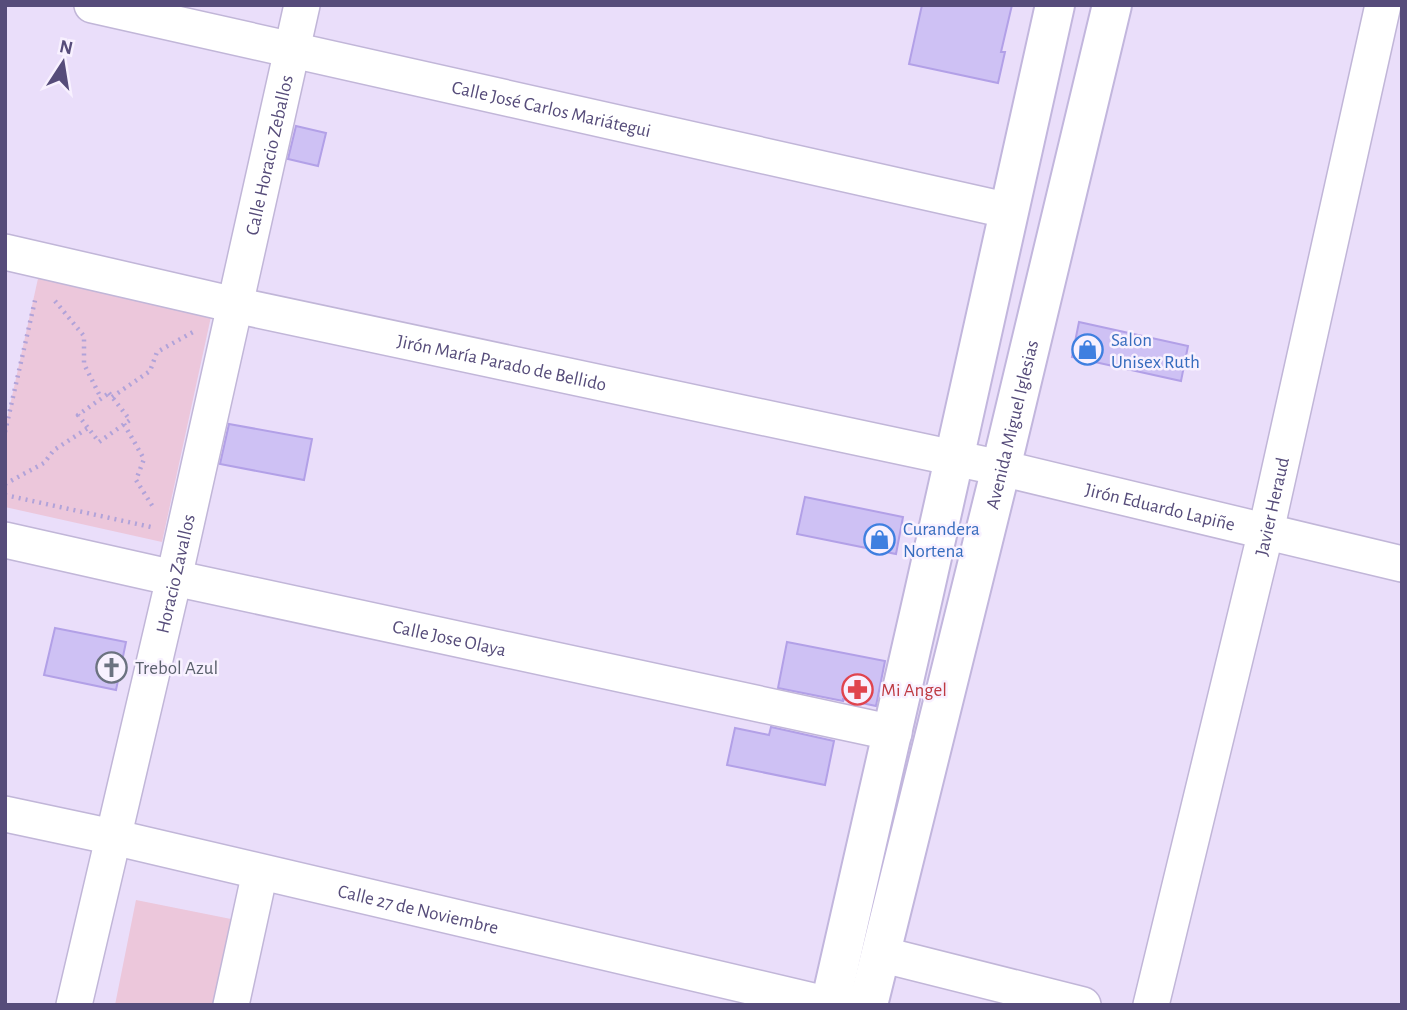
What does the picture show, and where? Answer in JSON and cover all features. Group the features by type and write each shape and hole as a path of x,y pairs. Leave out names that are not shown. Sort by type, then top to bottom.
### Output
{"main road":[{"path":"830,1005 894,733 1055,5"},
{"name":"Avenida Miguel Iglesias","path":"868,1005 1112,5"}],"street":[{"name":"Calle José Carlos Mariátegui","path":"92,5 1010,211"},
{"name":"Calle Horacio Zeballos","path":"235,306 302,5"},
{"name":"Javier Heraud","path":"1151,1005 1266,531 1382,5"},
{"name":"Jirón María Parado de Bellido","path":"5,252 41,271 235,306 1001,468"},
{"name":"Horacio Zavallos","path":"74,1005 235,306"},
{"name":"Jirón Eduardo Lapiñe","path":"1001,468 1402,564"},
{"name":"Calle Jose Olaya","path":"5,540 894,733"},
{"name":"Calle 27 de Noviembre","path":"5,814 830,1005"},
{"path":"231,1005 260,872"},
{"path":"880,954 1083,1005"}],"path":[{"path":"41,271 84,336 84,364 101,398"},
{"path":"5,432 41,271"},
{"path":"112,397 150,371 157,352 235,306"},
{"path":"109,393 130,420 99,442 78,415 101,398 109,393"},
{"path":"124,424 144,459 136,480 155,510"},
{"path":"5,484 44,463 54,450 88,428"},
{"path":"5,495 153,527"}],"shaded area":[{"path":"5,5 1402,5 1402,1005 5,1005"},
{"path":"39,274 212,312 162,542 5,507 5,428"},
{"path":"136,900 236,920 219,1005 115,1005"}],"building":[{"path":"922,5 1012,5 1001,52 1005,52 998,83 909,64"},
{"path":"296,126 326,133 318,166 288,159"},
{"path":"1079,322 1188,346 1181,381 1072,357"},
{"path":"229,424 312,439 304,480 220,464"},
{"path":"805,497 903,517 896,554 797,534"},
{"path":"55,628 126,642 116,690 44,675"},
{"path":"787,642 885,661 876,706 778,688"},
{"path":"771,727 834,741 825,785 727,765 735,728 769,735"}],"place":[{"name":"Salon Unisex Ruth","path":"1088,350"},
{"name":"Curandera Nortena","path":"880,539"},
{"name":"Trebol Azul","path":"112,667"},
{"name":"Mi Angel","path":"858,689"}]}
